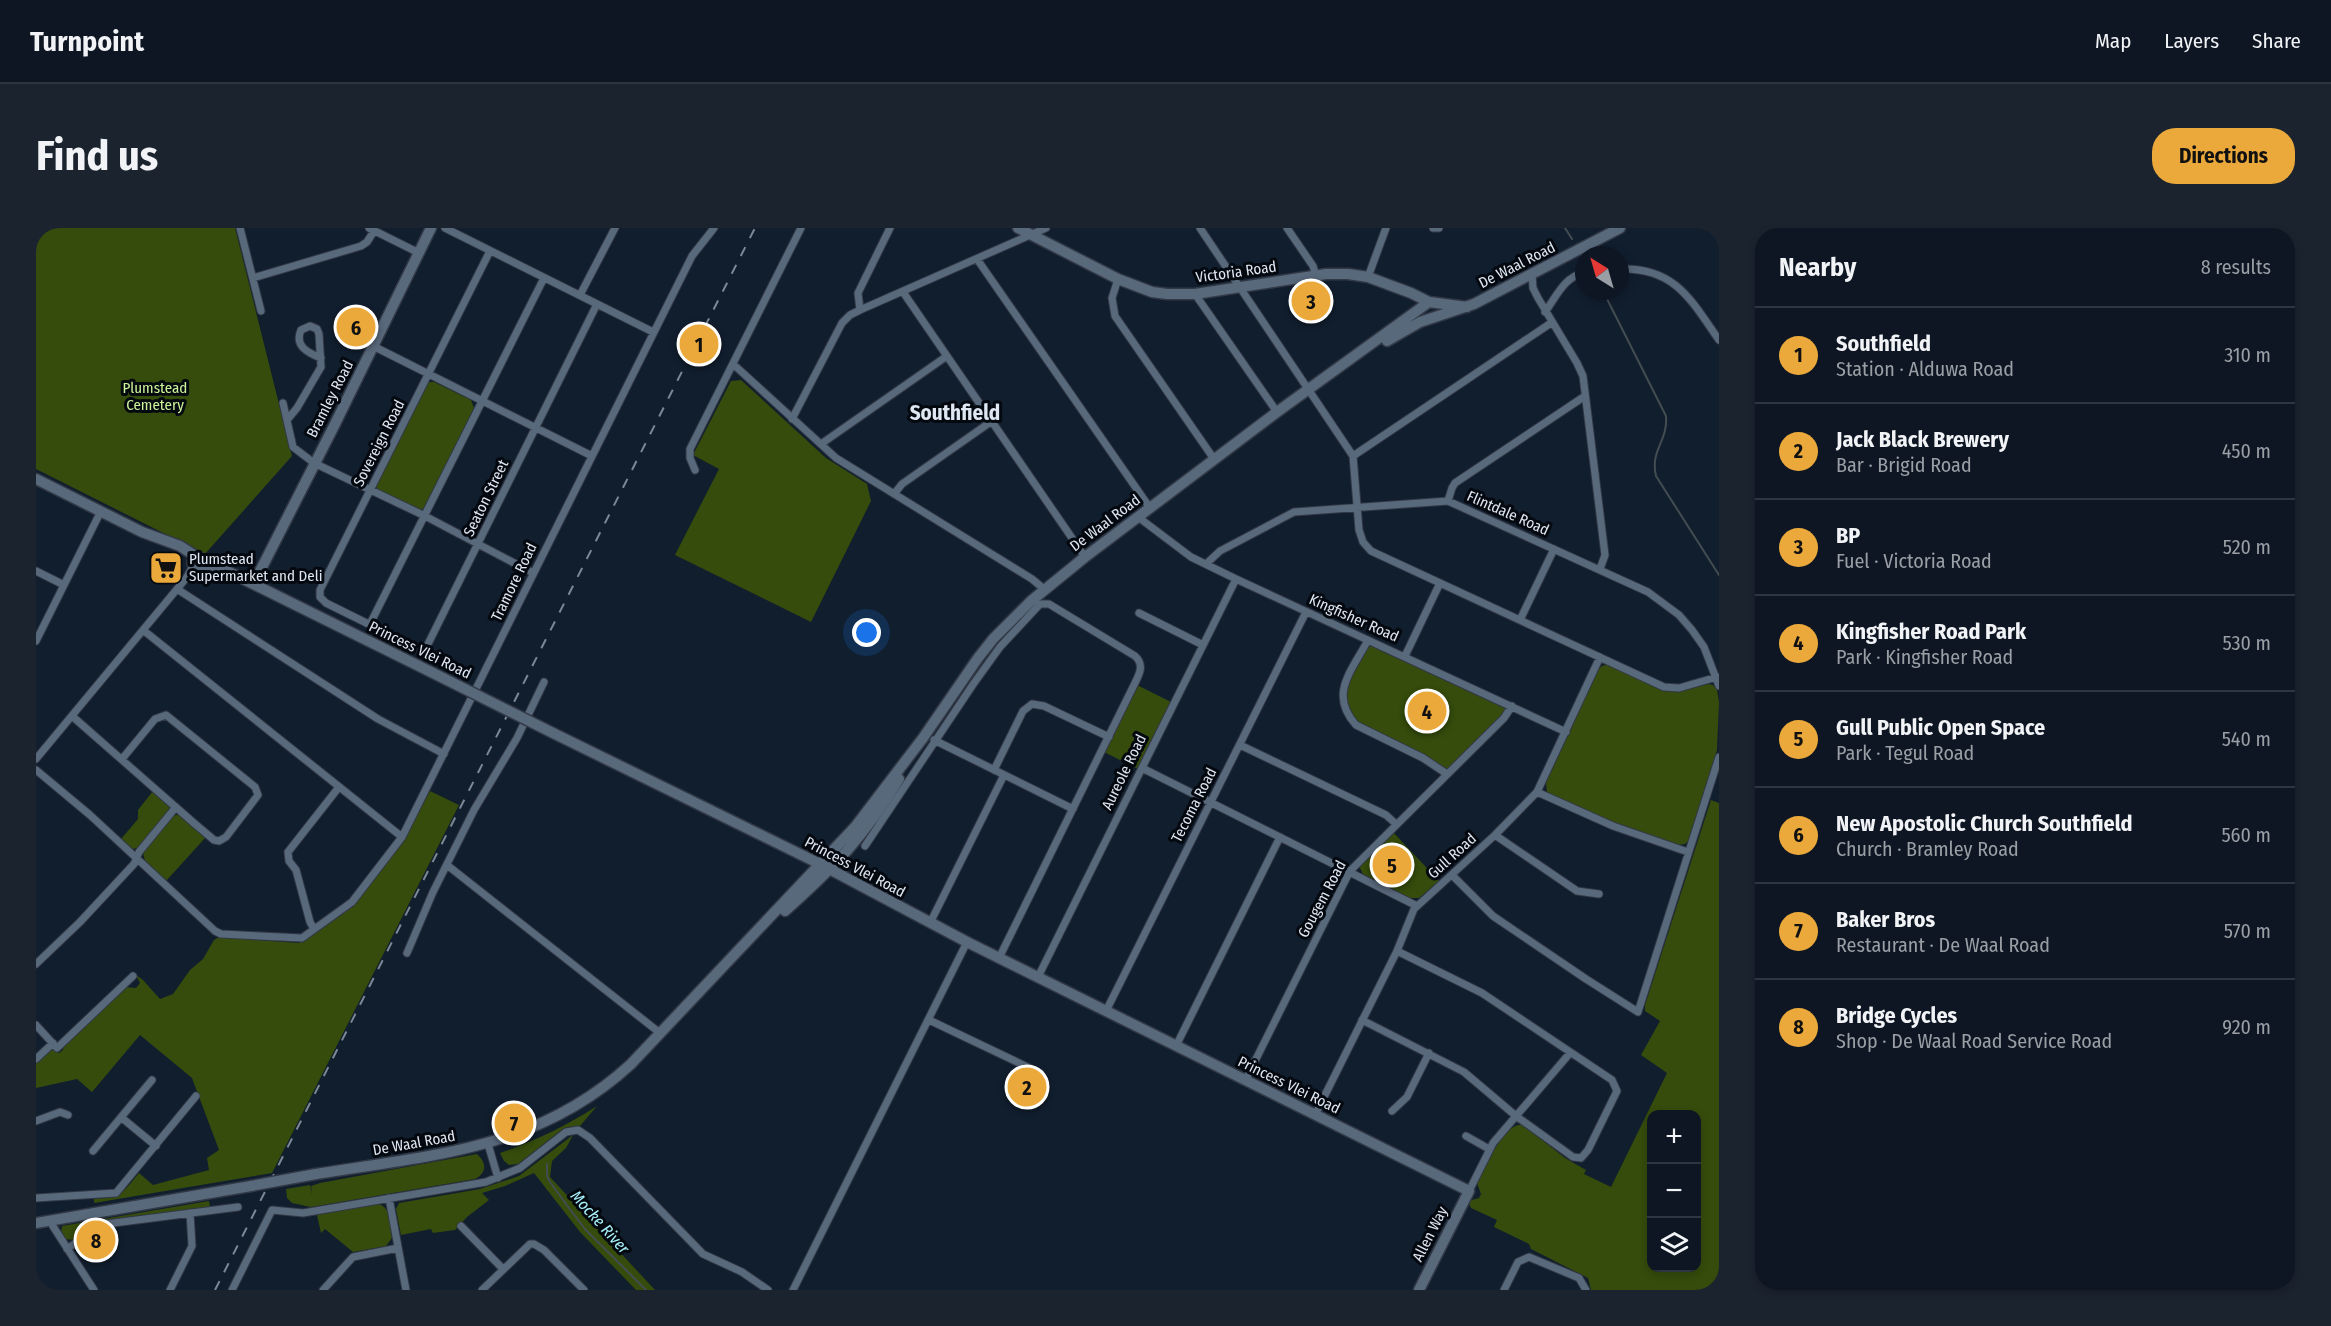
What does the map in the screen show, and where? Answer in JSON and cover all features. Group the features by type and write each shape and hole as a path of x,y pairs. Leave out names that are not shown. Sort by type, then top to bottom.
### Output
{"street":[{"path":"240,228 261,311"},
{"name":"Bramley Road","path":"254,583 431,228"},
{"path":"445,228 653,332"},
{"path":"580,295 615,228"},
{"name":"Tramore Road","path":"314,930 358,895 402,837 692,255 714,228"},
{"path":"695,470 690,458 690,449 801,228"},
{"path":"860,310 858,293 890,228"},
{"name":"Victoria Road","path":"1018,228 1118,279 1167,294 1195,294 1316,276 1348,274 1368,278 1429,302 1467,307"},
{"path":"792,419 846,318 1046,228"},
{"path":"1200,228 1353,456 1359,506 1359,530 1363,542 1371,551 1664,687 1679,688 1717,677"},
{"path":"1287,228 1316,276"},
{"path":"1368,278 1386,228"},
{"path":"1433,228 1439,228"},
{"name":"De Waal Road","path":"1340,368 1425,320 1467,307 1616,231 1631,228"},
{"path":"253,278 362,246 367,242 371,229 419,253"},
{"name":"Sovereign Road","path":"370,624 326,603 319,594 490,251"},
{"path":"977,259 1150,508"},
{"path":"1629,270 1651,272 1674,283 1690,298 1719,340"},
{"path":"1532,274 1533,288 1545,312 1580,369 1605,555 1600,569"},
{"path":"1545,312 1575,274"},
{"path":"370,624 544,278"},
{"path":"1118,279 1112,298 1115,316 1214,459"},
{"path":"903,292 1085,557"},
{"path":"1195,294 1276,412"},
{"path":"1425,320 1429,302"},
{"name":"De Waal Road","path":"36,1223 488,1144 537,1127 585,1101 618,1075 825,867 928,739 993,639 1044,589 1276,412 1429,302"},
{"name":"Seaton Street","path":"370,624 417,648 424,649 427,646 597,304"},
{"path":"1353,456 1551,323"},
{"path":"287,420 297,408 321,368 321,358 317,329 310,326 303,328 299,332 299,344 306,351 321,358"},
{"path":"374,346 592,456"},
{"path":"820,444 947,356"},
{"path":"733,364 836,458 1022,573 1044,589"},
{"path":"1448,501 1455,483 1585,396"},
{"path":"283,402 294,449 314,463 534,573"},
{"path":"894,494 902,484 992,421"},
{"name":"Princess Vlei Road","path":"36,479 165,542 180,546 197,564 227,571 254,583 825,867 967,942 1469,1191"},
{"name":"Flintdale Road","path":"1206,564 1220,551 1294,512 1448,501 1648,592 1679,615 1704,647 1719,686"},
{"path":"36,641 101,511"},
{"name":"Kingfisher Road","path":"1138,517 1191,556 1206,564 1566,732"},
{"path":"1520,620 1554,549"},
{"path":"36,758 197,564"},
{"path":"36,571 64,585"},
{"name":"Aureole Road","path":"1038,977 1236,579"},
{"path":"1405,656 1440,583"},
{"path":"177,589 378,719 444,754"},
{"path":"865,846 928,739 1000,647 1028,615 1043,603 1059,609 1139,659 1140,673 999,958"},
{"name":"Tecoma Road","path":"1106,1011 1306,612"},
{"path":"1139,613 1203,645"},
{"path":"143,630 402,837"},
{"path":"1368,640 1344,686 1343,706 1348,716 1356,725 1423,758 1447,774"},
{"name":"Gull Road","path":"1315,1115 1417,906 1495,835 1538,792 1600,657"},
{"path":"407,952 474,810 516,738 544,682"},
{"path":"994,770 1023,711 1032,704 1044,706 1108,737"},
{"name":"Gougem Road","path":"1245,1081 1350,871 1504,718 1512,706"},
{"path":"72,716 214,840 219,841 226,837 257,798 258,793 255,786 166,715 155,718 122,759"},
{"path":"928,739 1073,809"},
{"path":"1240,745 1386,815 1396,824"},
{"path":"1452,875 1493,916 1586,980 1638,1012 1719,757"},
{"path":"1142,768 1417,906"},
{"path":"36,770 219,933 296,939 314,930 296,870 288,858 288,852 339,787"},
{"path":"930,923 1004,775"},
{"path":"1538,792 1613,826 1688,852"},
{"path":"36,964 80,922 134,864 136,858 176,807"},
{"path":"1495,835 1577,891 1599,894"},
{"path":"1176,1046 1280,837"},
{"path":"447,865 660,1033"},
{"path":"793,1290 967,942"},
{"path":"1362,1020 1464,1072 1516,1116 1573,1157 1581,1158 1588,1150 1617,1091 1612,1080 1482,993 1397,951"},
{"path":"36,1059 133,976"},
{"path":"929,1020 1040,1073"},
{"path":"36,1025 55,1045"},
{"path":"1392,1111 1407,1097 1429,1053"},
{"path":"1469,1191 1489,1149 1570,1053"},
{"path":"93,1151 152,1080"},
{"path":"36,1197 116,1193 196,1096"},
{"path":"36,1121 60,1112 68,1115"},
{"path":"122,1118 156,1146"},
{"path":"232,1290 272,1210 303,1213 478,1184 520,1168 566,1132 572,1130 582,1131 703,1254 742,1272 768,1290"},
{"path":"1466,1136 1489,1149"},
{"path":"488,1144 498,1178"},
{"name":"Allen Way","path":"1419,1290 1469,1191"},
{"path":"389,1198 406,1290"},
{"path":"67,1249 106,1224 238,1207"},
{"path":"170,1290 192,1246 190,1213"},
{"path":"49,1220 94,1290"},
{"path":"461,1226 503,1269"},
{"path":"482,1290 530,1244 544,1250 584,1290"},
{"path":"323,1290 353,1257 398,1248"},
{"path":"1504,1290 1518,1262 1529,1257 1579,1278 1585,1287"}],"green space":[{"name":"Plumstead Cemetery","path":"36,228 235,228 292,456 205,554 36,469"},
{"path":"741,380 826,458 867,484 871,501 811,622 675,555 719,469 693,455 731,381"},
{"path":"428,382 434,382 471,400 474,408 425,508 418,511 377,490 376,485"},
{"path":"1368,640 1512,706 1447,774 1356,725 1342,696"},
{"path":"1609,664 1670,691 1682,691 1708,684 1713,685 1717,690 1719,702 1717,750 1690,839 1685,844 1678,845 1599,817 1547,793 1546,783 1598,670"},
{"path":"1137,685 1171,702 1138,769 1104,752"},
{"path":"153,791 170,806 170,811 138,848 132,849 121,839 138,819 138,810"},
{"path":"430,791 459,805 272,1173 94,1203 94,1199 120,1193 139,1173 153,1185 209,1170 207,1158 219,1150 192,1078 140,1035 92,1092 77,1079 36,1088 36,1062 51,1048 59,1053 63,1050 64,1045 125,987 136,988 140,983 136,975 160,999 173,994 190,970 203,959 214,940 219,937 299,943 314,934 358,899 401,845"},
{"path":"1711,800 1719,803 1719,1290 1591,1290 1588,1278 1494,1227 1497,1220 1471,1208 1468,1201 1479,1198 1481,1194 1477,1183 1502,1138 1509,1130 1523,1125 1565,1158 1586,1170 1584,1174 1611,1187 1647,1114 1647,1272 1701,1272 1701,1110 1649,1110 1667,1073 1641,1055 1660,1021 1645,1011"},
{"path":"180,814 206,837 166,881 145,861 143,853 173,816"},
{"path":"1393,832 1439,881 1419,898 1410,898 1363,874 1359,866"},
{"path":"597,1106 580,1126 564,1128 518,1164 509,1165 504,1161 500,1153 550,1132"},
{"path":"573,1135 566,1148 552,1161 550,1177 655,1290 636,1290 580,1232 534,1173 482,1193 489,1200 467,1217 455,1230 433,1233 431,1229 401,1235 396,1209 399,1203 480,1189 519,1176"},
{"path":"477,1154 483,1161 484,1171 475,1179 311,1207 292,1203 287,1198 286,1189 310,1185 312,1195 311,1186 320,1183"},
{"path":"209,1201 210,1207 101,1222 74,1240 65,1239 61,1233 62,1226"},
{"path":"378,1204 386,1209 390,1218 392,1238 386,1246 353,1252 325,1229 321,1233 317,1215"}],"waterway":[{"path":"1565,228 1572,239"},
{"path":"1608,300 1666,416 1664,433 1655,459 1656,476 1719,575"},
{"name":"Mocke River","path":"547,1164 547,1176 550,1182 585,1229 646,1290"}],"railway":[{"path":"215,1290 755,228"}],"place":[{"name":"BP","path":"1311,301"},
{"name":"New Apostolic Church Southfield","path":"356,327"},
{"name":"Southfield","path":"699,344"},
{"name":"Plumstead Supermarket and Deli","path":"166,568"},
{"name":"Kingfisher Road Park","path":"1427,711"},
{"name":"Gull Public Open Space","path":"1392,865"},
{"name":"Jack Black Brewery","path":"1027,1087"},
{"name":"Baker Bros","path":"514,1123"},
{"name":"Bridge Cycles","path":"96,1240"}],"district":[{"name":"Southfield","path":"955,413"}]}
